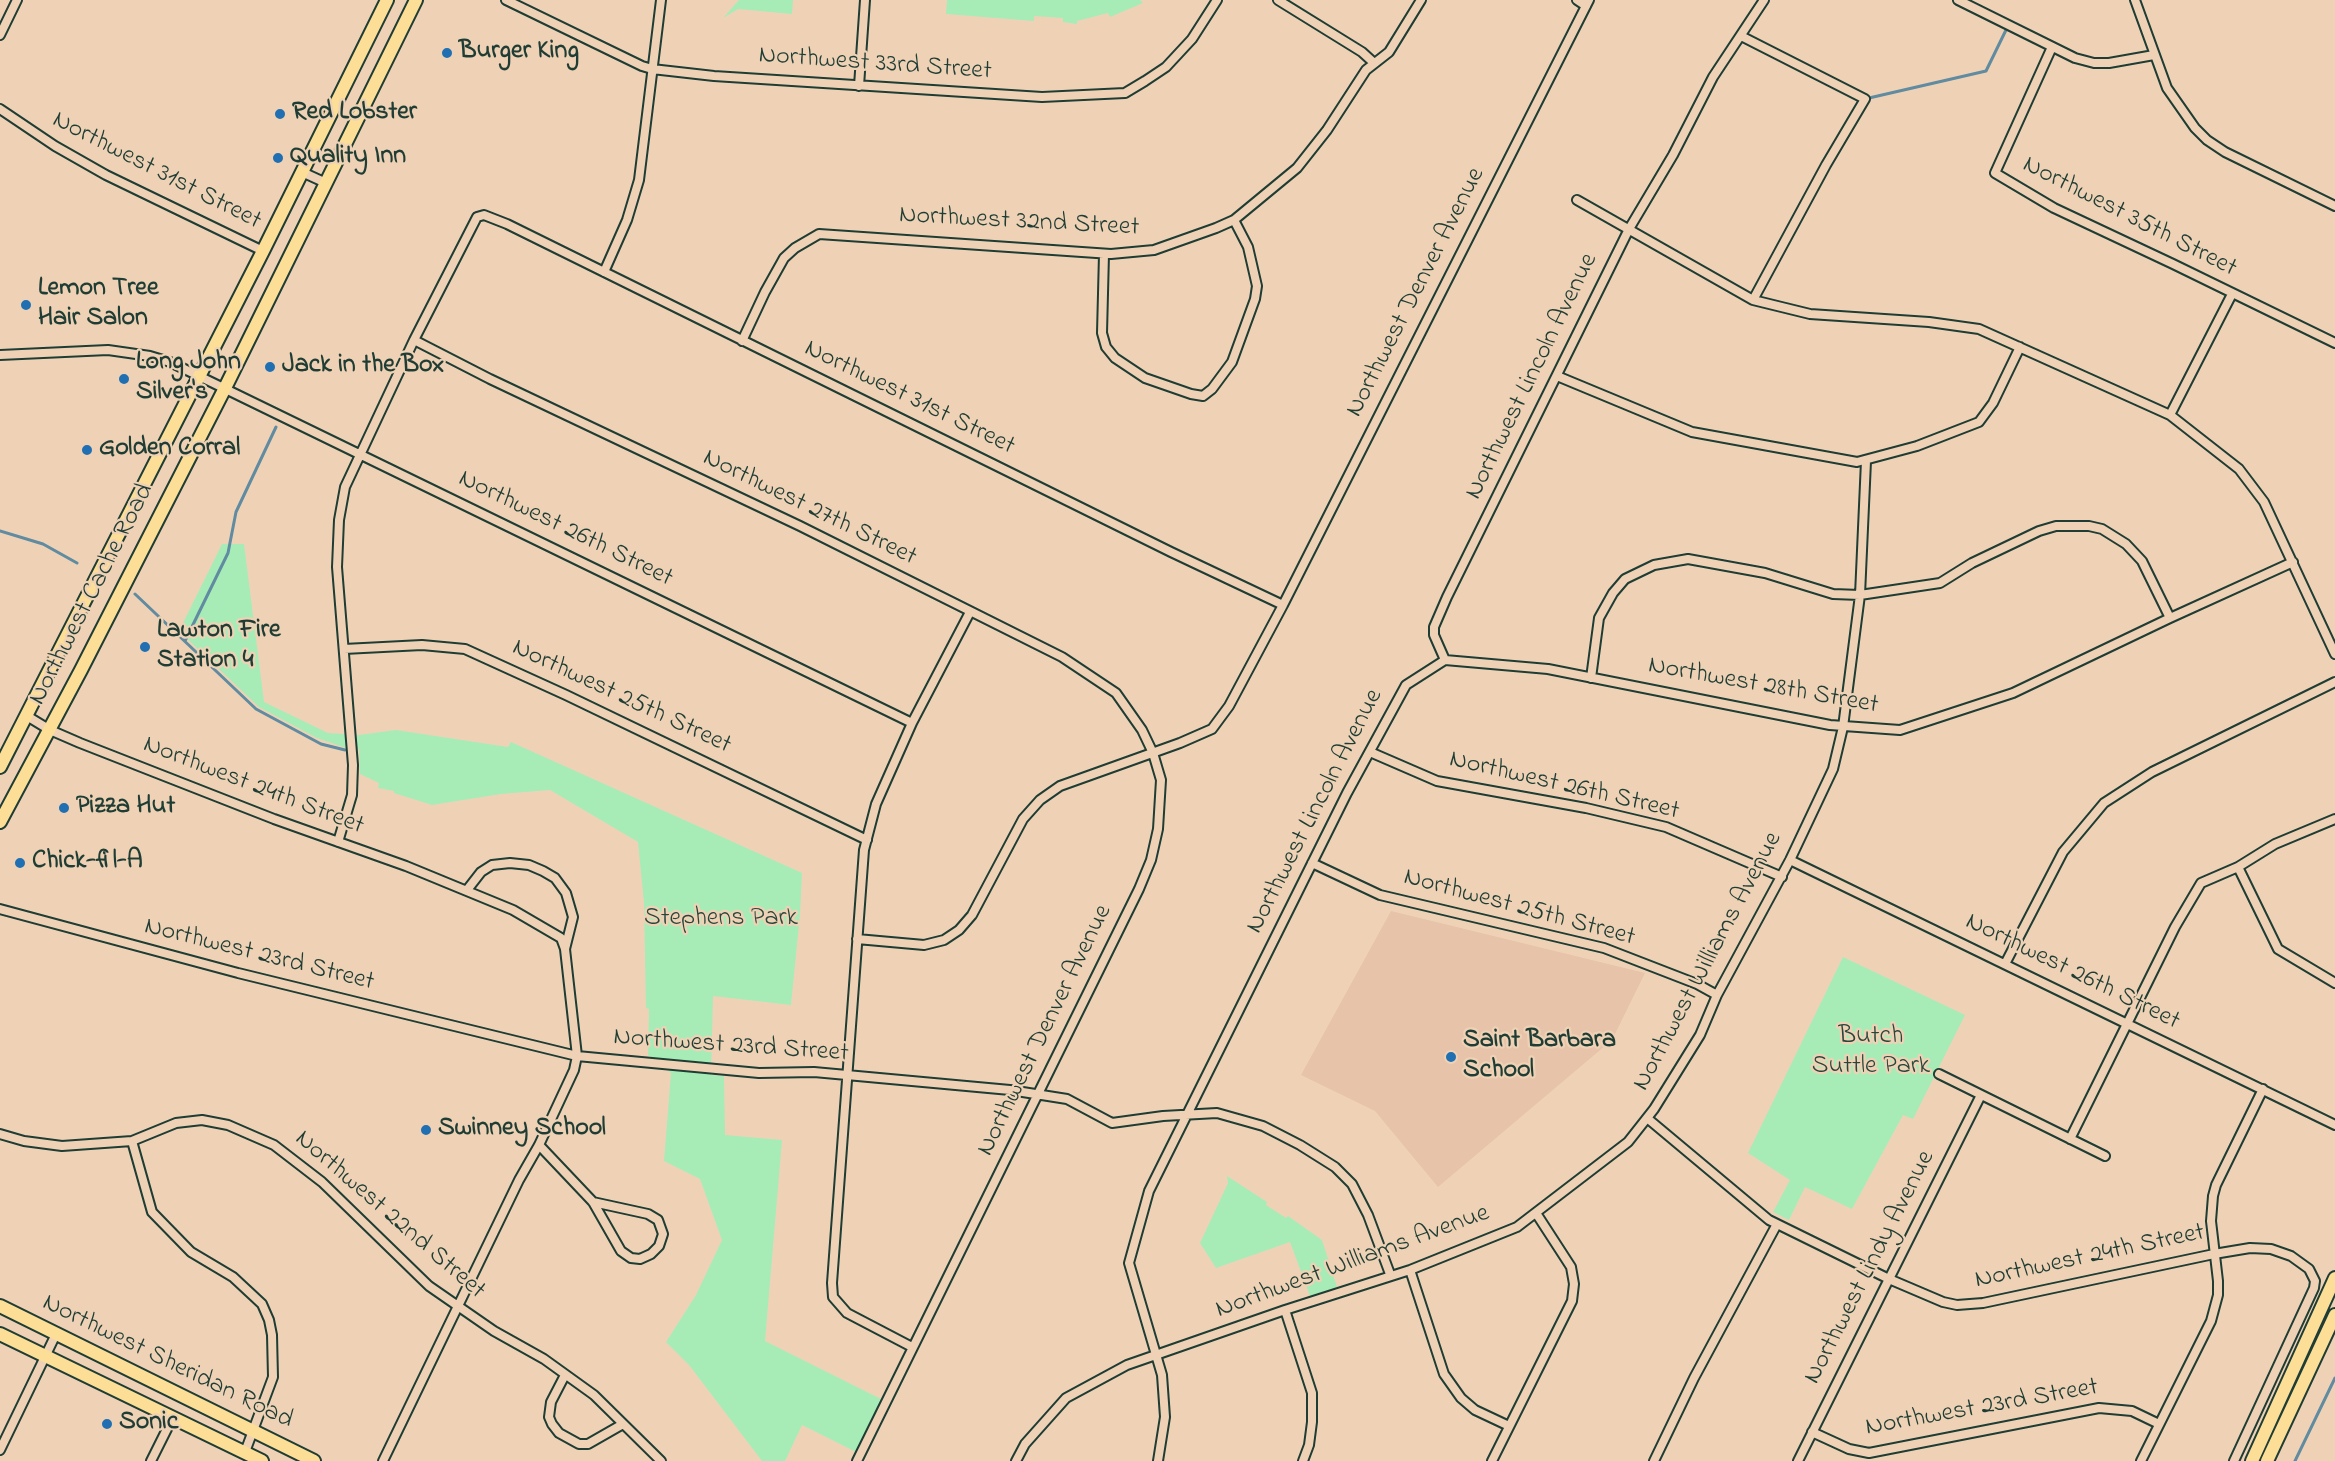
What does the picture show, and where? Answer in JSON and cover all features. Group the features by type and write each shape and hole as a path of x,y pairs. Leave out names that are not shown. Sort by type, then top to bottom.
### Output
{"main road":[{"name":"Northwest Cache Road","path":"0,767 263,251 387,0"},
{"name":"Northwest Cache Road","path":"0,822 50,730 225,388 416,0"},
{"path":"2252,1461 2335,1278"},
{"name":"Northwest Sheridan Road","path":"0,1306 314,1461"},
{"path":"2267,1461 2335,1316"},
{"name":"Northwest Sheridan Road","path":"0,1334 262,1461"}],"street":[{"path":"0,35 17,0"},
{"name":"Northwest 33rd Street","path":"506,0 652,69 714,76 1042,97 1125,93 1166,67 1192,39 1217,0"},
{"path":"604,272 627,220 639,180 661,0"},
{"path":"858,86 865,0"},
{"path":"1278,0 1337,36 1373,62"},
{"name":"Northwest 32nd Street","path":"742,340 784,258 795,248 819,234 1104,254 1154,250 1234,220 1297,168 1327,130 1366,70 1373,62 1389,52 1421,0"},
{"path":"1577,0 1588,3"},
{"name":"Northwest Lincoln Avenue","path":"1156,1355 1129,1263 1149,1191 1312,863 1406,685 1445,660 1434,635 1434,627 1447,597 1629,229 1673,155 1713,78 1764,0"},
{"path":"1958,0 2075,58 2094,63 2131,61 2154,55"},
{"path":"2135,0 2167,88 2195,128 2207,140 2225,152 2335,206"},
{"name":"Northwest Denver Avenue","path":"1283,605 1588,3"},
{"path":"1741,36 1865,99 1826,165 1753,300"},
{"name":"Northwest 35th Street","path":"2052,47 1995,173 2054,208 2335,343"},
{"name":"Northwest 31st Street","path":"0,109 55,146 106,175 263,251"},
{"path":"302,172 326,183"},
{"path":"1577,200 1753,300 1810,314 1929,322 1979,329 2170,415 2239,469 2264,502 2335,654"},
{"name":"Northwest 31st Street","path":"414,340 475,220 477,217 484,216 507,224 1283,605"},
{"path":"1104,254 1102,333 1106,347 1115,358 1145,378 1203,396 1212,389 1232,362 1256,293 1257,286 1248,247 1234,220"},
{"path":"2170,415 2232,294"},
{"path":"338,842 352,795 353,765 337,567 339,520 345,487 414,340"},
{"name":"Northwest 27th Street","path":"414,340 490,379 800,526 1062,657 1116,693 1142,730 1153,753"},
{"path":"1557,376 1692,432 1857,462 1917,446 1979,422 1993,403 2020,347"},
{"name":"Northwest 26th Street","path":"0,355 84,350 125,351 170,362 912,723"},
{"name":"Northwest Williams Avenue","path":"1156,1355 1410,1269 1517,1227 1628,1142 1647,1118 1700,1035 1717,995 1782,877 1833,769 1843,727 1860,596 1866,461"},
{"path":"1591,678 1599,618 1624,579 1654,565 1688,560 1765,573 1833,594 1860,596 1940,583 1972,563 2039,531 2056,526 2089,526 2102,529 2126,544 2142,561 2170,618"},
{"name":"Northwest 28th Street","path":"1445,660 1548,669 1843,727 1900,730 2013,693 2293,562"},
{"path":"857,939 924,945 944,940 959,930 972,915 1023,819 1040,800 1060,786 1212,729 1229,706 1283,605"},
{"path":"912,1347 848,1313 833,1297 832,1283 857,939 867,840 876,804 912,723 970,612"},
{"name":"Northwest 25th Street","path":"344,649 422,645 465,649 867,840"},
{"path":"2005,964 2063,852 2104,803 2152,772 2335,682"},
{"name":"Northwest 24th Street","path":"27,716 50,730 157,773 467,890 513,910 547,929 561,938 565,949"},
{"name":"Northwest 26th Street","path":"1370,752 1437,781 1586,808 1666,827 1782,877"},
{"name":"Northwest Denver Avenue","path":"857,1461 1139,889 1151,860 1158,829 1161,780 1153,753"},
{"path":"2070,1139 2175,927 2201,883 2238,867 2275,844 2335,819"},
{"name":"Northwest 26th Street","path":"1790,860 2335,1125"},
{"path":"383,1461 574,1070 577,1056 565,949 573,917 566,893 555,878 543,871 529,865 510,863 492,865 481,872 467,890"},
{"name":"Northwest 25th Street","path":"1312,863 1380,895 1604,948 1697,984 1717,995"},
{"path":"2238,867 2278,949 2335,983"},
{"name":"Northwest 23rd Street","path":"0,909 238,973 577,1056 759,1073 814,1072 1010,1090 1067,1099 1112,1123 1217,1113 1263,1126 1335,1167 1352,1184 1363,1205 1390,1274"},
{"path":"1939,1074 2105,1156"},
{"path":"2141,1461 2213,1314 2218,1295 2218,1281 2211,1207 2216,1185 2263,1089"},
{"name":"Northwest Lindy Avenue","path":"1798,1461 1981,1095"},
{"name":"Northwest 24th Street","path":"1647,1118 1760,1213 1777,1224 1889,1279 1943,1302 1970,1305 2214,1254 2260,1248 2281,1251 2302,1263 2309,1269 2315,1281 2314,1288 2234,1461"},
{"name":"Northwest 22nd Street","path":"0,1134 24,1141 62,1146 132,1141 176,1123 202,1120 228,1125 274,1145 322,1182 429,1286 494,1331 544,1359 594,1395 660,1461"},
{"path":"132,1141 152,1212 191,1252 233,1277 262,1304 269,1320 272,1335 273,1377 244,1452"},
{"path":"538,1145 593,1202 621,1251 631,1258 640,1258 651,1254 659,1246 663,1234 658,1220 648,1214 593,1202"},
{"path":"1492,1461 1572,1301 1574,1284 1571,1267 1536,1213"},
{"path":"1654,1461 1694,1378 1777,1224"},
{"path":"1410,1269 1444,1374 1461,1398 1475,1410 1509,1426"},
{"path":"1285,1310 1312,1393 1309,1445 1303,1461"},
{"path":"0,1450 56,1334"},
{"path":"1016,1461 1025,1444 1066,1398 1127,1365 1156,1355 1162,1375 1165,1417 1158,1461"},
{"path":"565,1375 551,1402 549,1417 559,1433 579,1444 588,1444 623,1424"},
{"name":"Northwest 23rd Street","path":"1812,1432 1849,1449 1869,1453 2099,1407 2132,1411 2159,1424"},
{"path":"151,1461 173,1417"}],"shaded area":[{"name":"Saint Barbara School","path":"1391,911 1645,973 1612,1040 1438,1187 1375,1111 1301,1075"}],"green space":[{"path":"739,0 793,0 792,14 738,9 723,18"},
{"path":"947,0 1140,0 1143,3 1110,17 1108,13 1077,21 1077,24 1063,22 1063,18 1034,16 1034,21 946,14"},
{"name":"Stephens Park","path":"222,544 244,544 264,702 328,733 359,735 396,730 508,747 511,742 802,873 791,1005 713,996 711,1075 724,1076 725,1135 782,1140 765,1341 883,1400 858,1453 802,1425 785,1461 762,1461 689,1365 666,1342 696,1295 722,1240 700,1179 664,1161 671,1073 648,1055 649,1009 646,1008 644,903 638,842 550,790 501,794 432,805 394,793 394,791 378,788 379,783 360,774 359,749 346,748 317,738 259,707 179,631"},
{"name":"Butch Suttle Park","path":"1843,957 1965,1015 1913,1119 1903,1115 1852,1209 1805,1187 1789,1220 1773,1212 1790,1180 1748,1153"},
{"path":"1227,1176 1267,1202 1266,1205 1286,1218 1288,1216 1322,1240 1337,1287 1310,1296 1290,1242 1216,1268 1200,1243 1228,1183"}],"waterway":[{"path":"1869,98 1986,71 2006,30"},
{"path":"185,641 228,553 236,512 276,427"},
{"path":"0,531 43,544 77,563"},
{"path":"135,594 256,709 321,744 345,750"},
{"path":"2295,1461 2335,1378"}],"place":[{"name":"Burger King","path":"447,53"},
{"name":"Red Lobster","path":"280,114"},
{"name":"Quality Inn","path":"278,158"},
{"name":"Lemon Tree Hair Salon","path":"26,305"},
{"name":"Jack in the Box","path":"270,367"},
{"name":"Long John Silver's","path":"124,379"},
{"name":"Golden Corral","path":"87,450"},
{"name":"Lawton Fire Station 4","path":"145,647"},
{"name":"Pizza Hut","path":"64,808"},
{"name":"Chick-fil-A","path":"20,863"},
{"name":"Saint Barbara School","path":"1451,1057"},
{"name":"Swinney School","path":"426,1130"},
{"name":"Sonic","path":"107,1424"}]}
